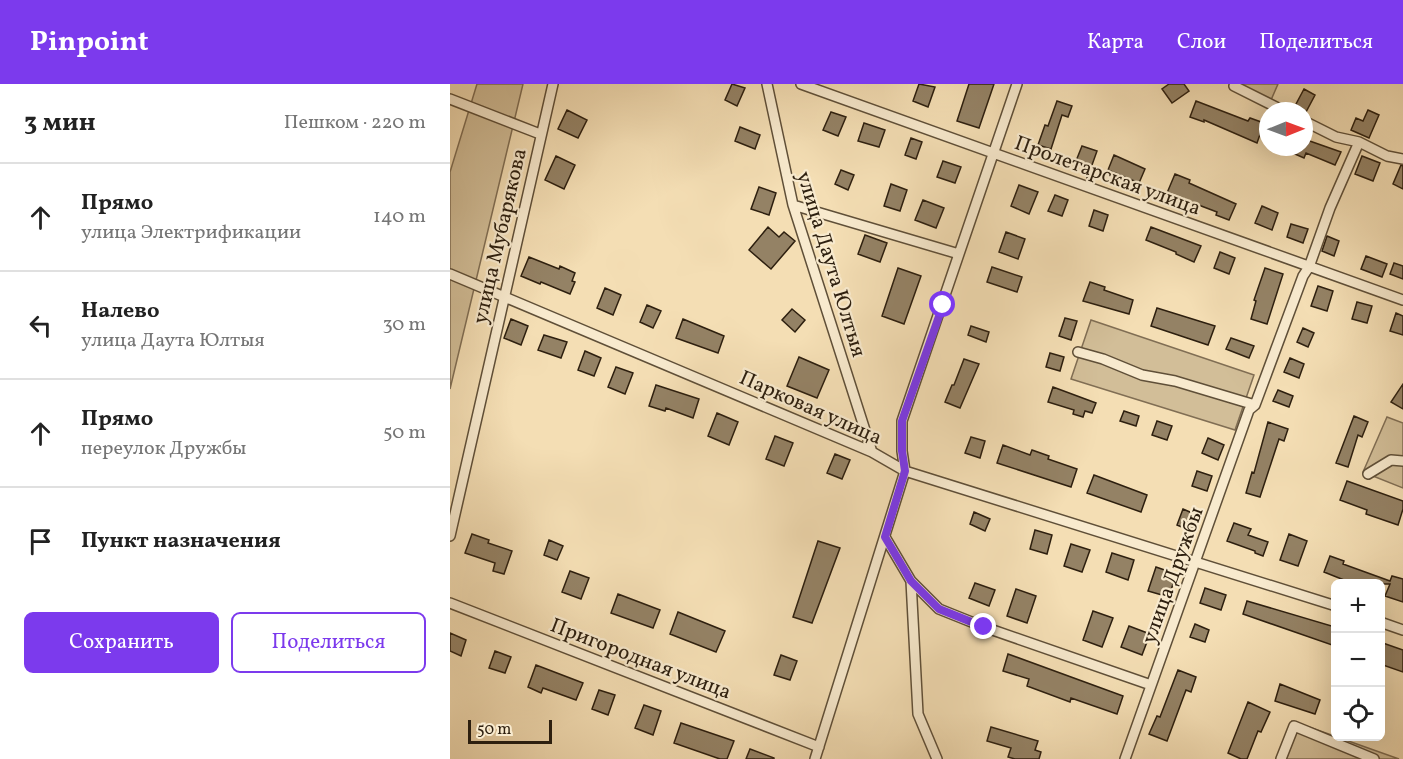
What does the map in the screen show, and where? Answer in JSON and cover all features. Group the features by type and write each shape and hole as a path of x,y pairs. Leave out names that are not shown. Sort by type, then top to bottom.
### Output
{"street":[{"name":"улица Мубарякова","path":"450,536 553,84"},
{"name":"улица Даута Юлтыя","path":"766,84 793,205 872,452"},
{"name":"Пролетарская улица","path":"801,84 1403,300"},
{"path":"815,759 905,471 902,421 1017,84"},
{"path":"1235,85 1267,102"},
{"path":"450,99 540,134"},
{"path":"1313,126 1336,137 1359,142 1387,156 1403,159"},
{"name":"улица Дружбы","path":"1125,759 1249,410 1255,405 1302,276 1309,267 1330,208 1359,142"},
{"path":"793,205 960,254"},
{"name":"Парковая улица","path":"450,274 872,452 905,471 1331,605"},
{"path":"1078,352 1103,359 1142,375 1175,381 1255,405"},
{"path":"1368,474 1391,460 1403,461"},
{"path":"885,537 911,581 939,609 1151,685"},
{"path":"911,581 918,714 937,759"},
{"name":"Пригородная улица","path":"450,603 819,747"},
{"path":"1385,624 1403,630"},
{"path":"1281,759 1294,726 1374,759"}],"shaded area":[{"path":"477,84 523,84 450,389 450,172"},
{"path":"1231,84 1278,84 1271,100"},
{"path":"1091,320 1254,375 1235,430 1071,379"},
{"path":"1387,417 1403,423 1403,488 1363,472"},
{"path":"1292,721 1331,735 1331,741 1348,741 1399,759 1277,759"}],"building":[{"path":"732,84 745,88 737,106 725,100"},
{"path":"919,84 935,87 928,107 913,101"},
{"path":"969,84 994,84 979,128 957,121"},
{"path":"1169,84 1184,84 1189,91 1172,103 1162,89"},
{"path":"1304,89 1315,95 1311,102 1297,102"},
{"path":"1057,101 1072,106 1068,117 1062,115 1051,149 1038,145"},
{"path":"1196,101 1248,121 1250,118 1259,121 1259,137 1257,143 1204,120 1204,122 1190,117"},
{"path":"567,110 587,120 578,138 558,129"},
{"path":"1368,110 1379,115 1369,138 1351,130 1356,118 1363,121"},
{"path":"831,112 846,117 838,136 823,130"},
{"path":"864,123 885,130 879,147 858,141"},
{"path":"740,127 760,135 755,149 735,141"},
{"path":"911,138 922,142 916,159 905,155"},
{"path":"1313,142 1341,152 1335,165 1313,156"},
{"path":"1082,146 1097,151 1087,179 1086,164 1076,161"},
{"path":"1114,155 1145,169 1139,183 1108,170"},
{"path":"556,156 575,165 564,189 545,180"},
{"path":"1362,156 1380,163 1373,181 1355,174"},
{"path":"943,161 961,167 955,183 937,177"},
{"path":"1401,165 1403,166 1403,189 1393,184"},
{"path":"841,170 854,175 848,190 835,184"},
{"path":"1175,174 1190,180 1189,183 1236,204 1229,220 1216,215 1217,212 1167,193"},
{"path":"891,184 907,190 900,211 884,206"},
{"path":"1019,185 1038,192 1029,214 1011,206"},
{"path":"759,187 776,193 769,215 751,209"},
{"path":"1055,195 1068,200 1062,216 1048,211"},
{"path":"923,200 944,208 936,228 915,220"},
{"path":"1262,206 1278,213 1272,230 1255,223"},
{"path":"1094,210 1108,215 1103,231 1089,226"},
{"path":"1291,224 1308,229 1303,243 1287,237"},
{"path":"768,227 779,237 784,232 795,241 771,269 749,250"},
{"path":"1151,227 1201,246 1194,262 1146,240"},
{"path":"1006,232 1025,239 1018,259 999,252"},
{"path":"865,235 887,243 880,262 858,254"},
{"path":"1327,236 1339,241 1334,256 1322,251"},
{"path":"1220,252 1235,258 1229,274 1214,268"},
{"path":"1366,256 1387,264 1382,277 1361,269"},
{"path":"529,257 575,273 572,281 575,282 570,294 521,276"},
{"path":"1394,263 1403,266 1403,279 1390,274"},
{"path":"992,267 1022,277 1017,292 987,282"},
{"path":"898,268 921,276 904,324 882,316"},
{"path":"1265,268 1283,274 1267,324 1251,319 1256,301 1254,300"},
{"path":"1090,282 1105,287 1104,290 1133,300 1129,314 1083,301"},
{"path":"1318,286 1333,291 1327,311 1311,306"},
{"path":"605,288 621,295 613,315 597,308"},
{"path":"1357,302 1372,306 1367,323 1352,319"},
{"path":"647,305 661,311 653,328 640,322"},
{"path":"1157,308 1215,326 1208,345 1151,326"},
{"path":"792,309 805,320 795,332 782,320"},
{"path":"1396,313 1403,316 1403,335 1390,331"},
{"path":"1065,318 1077,321 1071,340 1059,336"},
{"path":"511,319 528,326 521,345 504,338"},
{"path":"683,319 724,336 718,353 676,338"},
{"path":"971,326 989,332 986,342 968,335"},
{"path":"1303,328 1314,333 1308,347 1297,342"},
{"path":"544,335 567,342 561,358 538,350"},
{"path":"1231,338 1254,346 1249,358 1226,349"},
{"path":"585,351 601,358 594,376 578,370"},
{"path":"1050,353 1064,357 1060,371 1046,367"},
{"path":"799,357 829,370 817,398 787,386"},
{"path":"1290,358 1304,364 1299,378 1284,372"},
{"path":"964,359 979,364 960,408 945,402"},
{"path":"616,367 633,373 625,394 608,387"},
{"path":"1403,384 1403,409 1391,402"},
{"path":"656,385 699,399 693,418 666,408 665,411 649,406"},
{"path":"1053,387 1096,403 1092,413 1085,411 1083,417 1073,414 1074,410 1048,402"},
{"path":"1278,390 1293,396 1289,407 1273,401"},
{"path":"1124,411 1139,416 1136,426 1120,421"},
{"path":"717,413 738,422 729,445 708,436"},
{"path":"1354,416 1368,422 1362,437 1358,435 1348,467 1336,463"},
{"path":"1157,421 1172,426 1167,440 1152,435"},
{"path":"1268,422 1288,429 1284,441 1279,439 1260,497 1246,493"},
{"path":"775,436 793,443 784,466 766,459"},
{"path":"971,437 985,441 980,458 965,453"},
{"path":"1208,438 1224,445 1218,460 1202,453"},
{"path":"1003,445 1030,455 1032,450 1049,456 1048,459 1077,469 1071,487 997,463"},
{"path":"835,454 850,460 842,479 827,473"},
{"path":"1197,471 1212,476 1207,491 1192,486"},
{"path":"1094,475 1147,495 1141,512 1087,493"},
{"path":"1347,481 1403,501 1398,525 1366,514 1367,510 1340,500"},
{"path":"1183,509 1199,516 1192,531 1177,525"},
{"path":"974,512 990,519 985,531 970,524"},
{"path":"1234,523 1251,529 1248,535 1268,542 1263,556 1227,541"},
{"path":"1035,530 1052,535 1047,554 1030,549"},
{"path":"472,534 489,540 488,543 512,551 504,574 493,571 495,563 465,553"},
{"path":"1289,534 1307,541 1298,566 1280,560"},
{"path":"549,540 563,546 557,560 544,555"},
{"path":"818,541 840,548 812,623 793,617"},
{"path":"1071,544 1090,550 1082,572 1064,566"},
{"path":"1112,553 1134,560 1128,580 1106,572"},
{"path":"1330,556 1344,561 1343,564 1384,579 1342,579 1324,572"},
{"path":"1156,567 1176,574 1169,597 1148,591"},
{"path":"570,571 589,578 581,599 562,592"},
{"path":"1392,576 1403,579 1403,602 1385,596 1390,584 1385,584 1385,579 1390,581"},
{"path":"975,583 995,590 989,606 969,598"},
{"path":"1205,588 1226,595 1221,610 1200,603"},
{"path":"1016,589 1036,596 1027,623 1007,616"},
{"path":"618,594 660,610 653,628 611,613"},
{"path":"1247,601 1331,626 1331,645 1243,614"},
{"path":"1093,611 1113,618 1102,647 1083,640"},
{"path":"678,612 725,631 716,652 670,634"},
{"path":"1195,624 1209,630 1205,642 1190,637"},
{"path":"1129,626 1150,634 1142,655 1121,647"},
{"path":"450,633 466,640 461,656 450,651"},
{"path":"1385,644 1403,650 1403,672 1385,666"},
{"path":"495,651 511,657 505,673 489,668"},
{"path":"1008,654 1123,696 1117,714 1071,698 1070,702 1027,686 1029,679 1003,671"},
{"path":"781,655 797,661 790,680 774,675"},
{"path":"536,665 583,683 576,700 543,688 541,693 528,687"},
{"path":"1178,670 1196,677 1191,692 1186,690 1167,741 1149,734 1157,716 1160,717"},
{"path":"1280,684 1320,700 1315,714 1275,701"},
{"path":"599,690 615,695 608,715 592,709"},
{"path":"1248,702 1270,712 1261,732 1258,731 1247,759 1241,759 1228,753"},
{"path":"644,705 661,711 653,735 635,728"},
{"path":"681,723 734,741 727,759 720,759 674,743"},
{"path":"991,727 1038,741 1035,750 1041,752 1039,759 1008,757 1011,748 987,741"},
{"path":"750,749 774,758 774,759 746,759"}],"route":[{"path":"943,305 902,421 905,471 885,537 911,581 939,609 984,627"}]}
